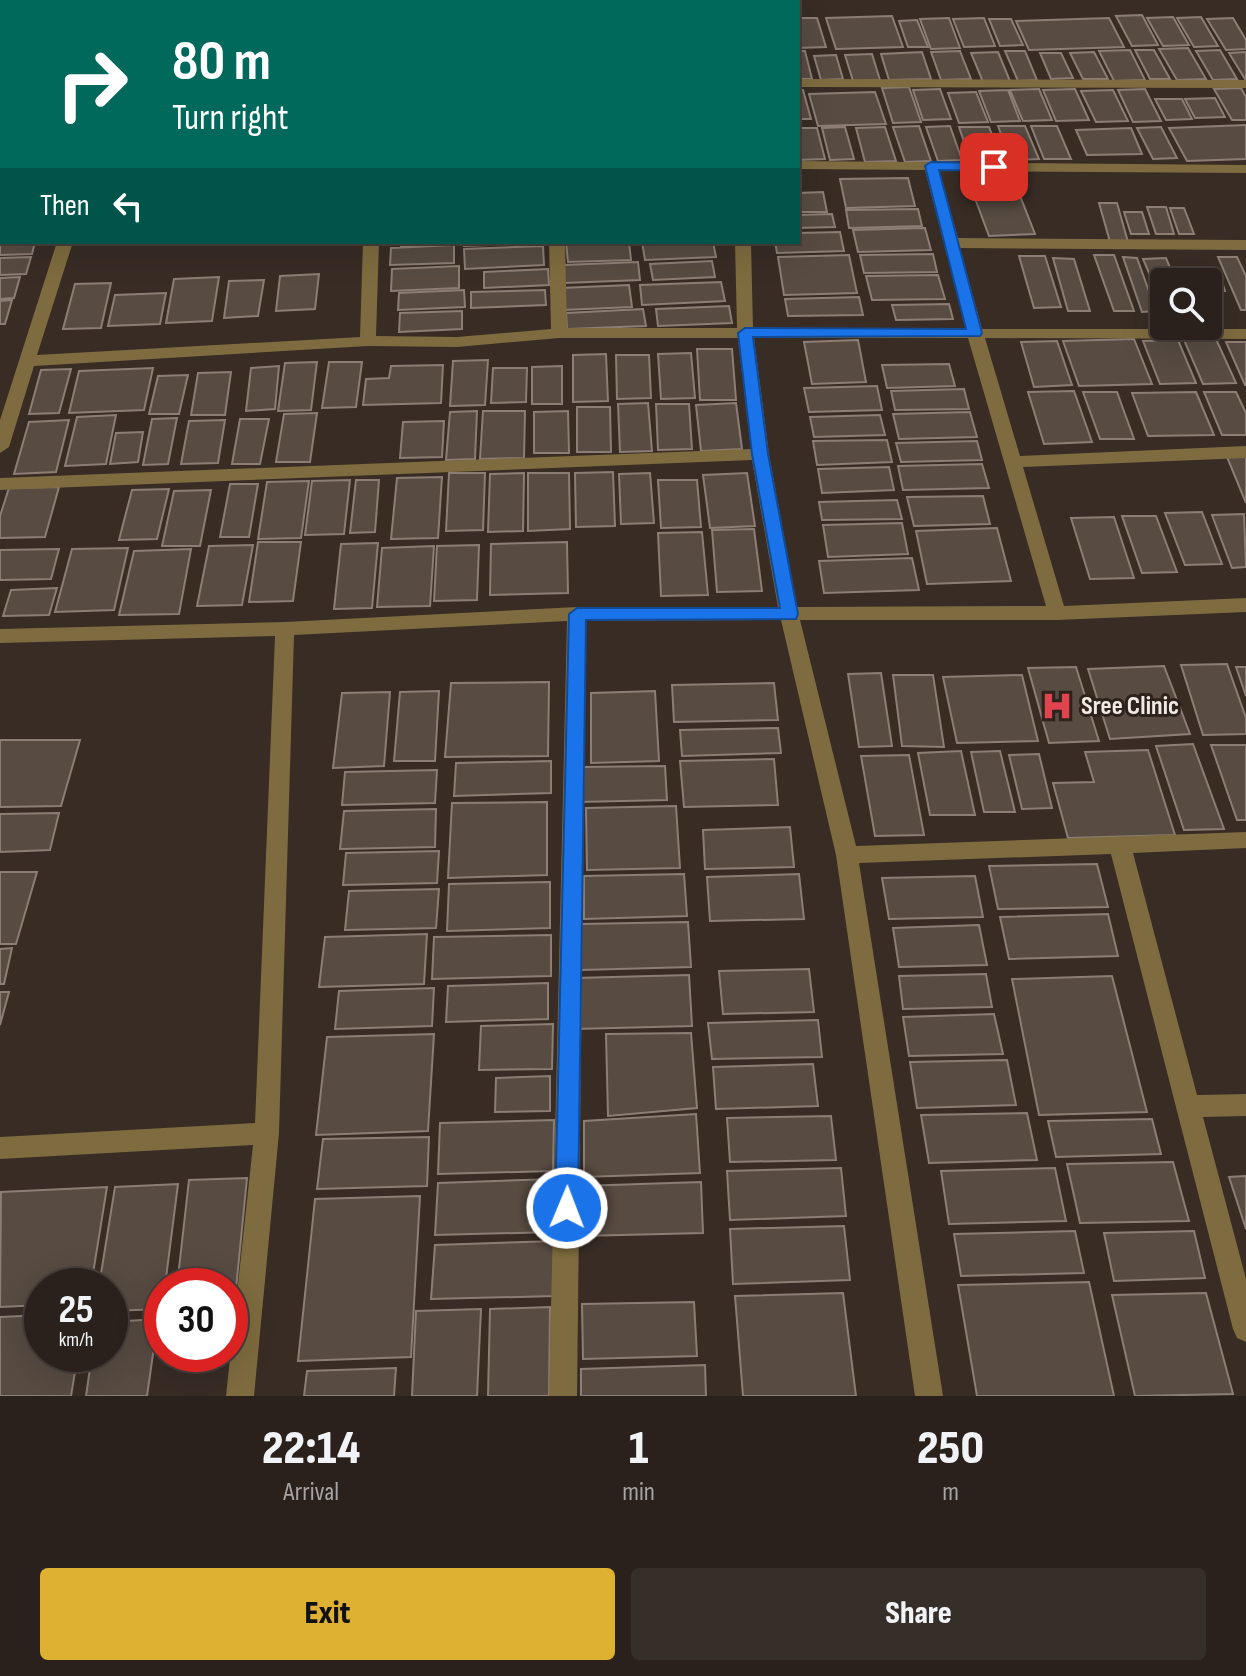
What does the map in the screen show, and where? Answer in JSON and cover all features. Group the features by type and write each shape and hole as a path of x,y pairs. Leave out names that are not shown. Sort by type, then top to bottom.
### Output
{"street":[{"path":"800,83 1246,84"},
{"path":"800,165 1246,169"},
{"path":"931,166 975,333 1057,613"},
{"path":"951,243 1246,245"},
{"path":"0,447 64,244"},
{"path":"368,341 371,244"},
{"path":"557,244 559,333"},
{"path":"743,244 745,333 760,454 789,614 847,855 929,1396"},
{"path":"27,361 368,341 457,342 559,333 1246,334"},
{"path":"1014,462 1246,452"},
{"path":"0,484 760,454"},
{"path":"0,636 285,629 577,614 1057,613 1246,605"},
{"path":"563,1396 577,614"},
{"path":"240,1396 267,1133 285,629"},
{"path":"847,855 1246,840"},
{"path":"1120,845 1246,1329"},
{"path":"1187,1106 1246,1105"},
{"path":"0,1148 267,1133"}],"building":[{"path":"1142,15 1158,45 1132,46 1116,16"},
{"path":"892,16 903,47 836,49 826,18"},
{"path":"1173,17 1189,45 1163,46 1147,18"},
{"path":"1201,17 1218,46 1194,47 1177,18"},
{"path":"800,18 817,18 826,47 800,48"},
{"path":"949,18 960,48 931,49 920,19"},
{"path":"984,18 995,46 964,47 953,19"},
{"path":"1109,18 1124,47 1029,50 1016,21"},
{"path":"1233,18 1246,40 1246,49 1226,50 1207,19"},
{"path":"989,19 1011,19 1023,45 1000,46"},
{"path":"917,20 928,47 908,47 899,21"},
{"path":"1188,48 1206,79 1177,80 1159,49"},
{"path":"1130,50 1145,80 1114,81 1099,51"},
{"path":"1135,50 1154,50 1170,79 1150,79"},
{"path":"1220,50 1237,79 1213,80 1196,51"},
{"path":"800,51 805,51 812,79 800,79"},
{"path":"960,51 971,79 941,80 931,52"},
{"path":"1005,51 1025,51 1037,80 1018,81"},
{"path":"922,52 931,79 889,80 881,54"},
{"path":"998,52 1010,81 983,82 971,53"},
{"path":"1094,52 1108,79 1083,79 1070,53"},
{"path":"1246,52 1246,79 1245,79 1229,53"},
{"path":"1040,53 1061,53 1073,78 1051,79"},
{"path":"872,54 880,80 853,81 845,55"},
{"path":"836,55 843,79 821,80 814,56"},
{"path":"909,87 921,122 893,123 882,88"},
{"path":"1241,88 1246,97 1246,120 1232,120 1214,89"},
{"path":"940,89 951,119 923,120 913,90"},
{"path":"1039,89 1052,120 1023,121 1010,90"},
{"path":"1075,89 1089,120 1056,121 1043,90"},
{"path":"1145,89 1161,121 1133,122 1118,90"},
{"path":"800,90 803,90 811,119 800,119"},
{"path":"1008,90 1020,121 991,122 979,91"},
{"path":"1113,90 1128,121 1096,122 1081,91"},
{"path":"875,92 886,124 818,126 809,94"},
{"path":"976,92 988,122 959,123 948,93"},
{"path":"1215,98 1225,117 1195,118 1185,99"},
{"path":"1155,99 1182,99 1192,119 1166,120"},
{"path":"1246,125 1246,159 1187,161 1169,128"},
{"path":"919,126 931,161 905,162 893,127"},
{"path":"950,126 962,160 938,161 926,127"},
{"path":"998,126 1025,126 1039,159 1011,160"},
{"path":"1031,126 1057,126 1071,159 1044,159"},
{"path":"845,127 854,159 830,160 822,128"},
{"path":"885,127 896,161 865,162 856,128"},
{"path":"959,127 989,127 1002,161 971,162"},
{"path":"1161,127 1177,158 1153,159 1137,128"},
{"path":"800,128 817,128 825,159 800,160"},
{"path":"1131,128 1142,154 1087,155 1076,130"},
{"path":"908,178 915,206 846,208 840,179"},
{"path":"1015,183 1035,234 989,236 970,185"},
{"path":"823,192 827,212 800,212 800,193"},
{"path":"1099,203 1117,203 1128,242 1110,242"},
{"path":"1147,207 1166,207 1174,234 1156,234"},
{"path":"1170,208 1184,208 1194,234 1179,234"},
{"path":"918,209 922,226 849,228 846,210"},
{"path":"1124,212 1142,212 1149,234 1131,234"},
{"path":"832,214 835,227 800,228 800,215"},
{"path":"925,228 931,250 858,252 853,230"},
{"path":"840,232 844,251 777,253 775,244 800,244 800,233"},
{"path":"0,244 34,244 32,254 0,255"},
{"path":"401,244 457,244 401,246"},
{"path":"464,244 519,244 464,246"},
{"path":"566,244 629,244 631,260 568,262"},
{"path":"642,244 713,244 716,257 645,260"},
{"path":"454,245 454,263 390,265 391,248"},
{"path":"543,246 544,265 465,269 464,249"},
{"path":"933,254 937,272 864,273 860,255"},
{"path":"849,255 857,293 784,295 778,257"},
{"path":"1094,255 1114,255 1134,311 1114,311"},
{"path":"1019,256 1045,256 1061,307 1034,308"},
{"path":"31,257 26,274 0,275 0,258"},
{"path":"1123,257 1137,258 1150,294 1150,311 1142,312"},
{"path":"1218,257 1237,257 1246,276 1246,310 1241,310"},
{"path":"1053,258 1074,259 1090,311 1068,311"},
{"path":"1166,258 1170,268 1150,268 1150,275 1143,259"},
{"path":"712,261 715,277 653,280 650,264"},
{"path":"638,262 640,280 564,283 563,265"},
{"path":"459,266 459,288 391,291 392,269"},
{"path":"548,269 549,285 484,288 484,272"},
{"path":"319,274 315,309 276,311 280,276"},
{"path":"938,275 945,299 872,300 866,276"},
{"path":"20,277 14,298 0,299 0,278"},
{"path":"219,277 212,321 166,323 174,279"},
{"path":"264,280 258,316 224,318 229,281"},
{"path":"721,282 725,301 642,305 640,285"},
{"path":"111,283 101,328 63,329 75,284"},
{"path":"629,285 632,307 563,310 561,288"},
{"path":"464,290 465,307 398,310 399,293"},
{"path":"545,290 546,305 471,308 471,292"},
{"path":"166,293 160,324 108,326 115,295"},
{"path":"859,297 863,315 788,316 785,299"},
{"path":"12,300 5,324 0,324 0,301"},
{"path":"949,304 953,319 896,320 892,305"},
{"path":"729,306 732,323 658,326 656,309"},
{"path":"643,309 646,326 567,329 566,313"},
{"path":"462,311 462,329 399,332 400,313"},
{"path":"1134,339 1152,384 1079,386 1063,341"},
{"path":"858,340 866,382 812,384 804,342"},
{"path":"1178,340 1196,383 1160,384 1143,341"},
{"path":"1184,340 1216,340 1236,383 1203,384"},
{"path":"1057,341 1072,385 1034,387 1021,342"},
{"path":"1226,342 1246,342 1246,385 1245,385"},
{"path":"697,349 732,349 736,400 700,400"},
{"path":"691,353 695,398 661,399 658,354"},
{"path":"606,354 608,401 573,402 573,355"},
{"path":"616,355 649,355 651,398 617,399"},
{"path":"488,360 485,405 450,406 453,361"},
{"path":"317,362 311,410 278,411 285,363"},
{"path":"329,362 362,362 356,407 322,408"},
{"path":"949,364 955,386 887,388 882,365"},
{"path":"443,365 441,403 363,405 366,379 389,378 391,366"},
{"path":"279,366 275,409 246,411 251,368"},
{"path":"562,366 562,404 532,404 532,367"},
{"path":"153,368 144,410 69,413 79,371"},
{"path":"493,368 527,368 526,402 491,403"},
{"path":"71,369 59,413 29,414 41,370"},
{"path":"231,372 225,415 191,415 198,373"},
{"path":"188,375 179,414 149,414 158,376"},
{"path":"877,386 882,410 809,412 804,388"},
{"path":"964,389 969,409 895,410 891,391"},
{"path":"1074,391 1092,442 1044,444 1028,392"},
{"path":"1083,392 1117,392 1134,439 1100,439"},
{"path":"1196,392 1214,435 1148,436 1132,393"},
{"path":"1204,392 1236,392 1246,413 1246,435 1222,435"},
{"path":"648,403 652,451 620,452 618,404"},
{"path":"736,403 742,449 701,451 696,405"},
{"path":"656,404 689,404 692,449 658,450"},
{"path":"577,407 610,407 611,452 577,452"},
{"path":"477,411 475,459 446,460 450,412"},
{"path":"483,411 525,411 524,458 480,459"},
{"path":"568,411 569,453 534,453 534,412"},
{"path":"970,412 977,437 899,439 893,414"},
{"path":"317,413 310,462 276,462 284,414"},
{"path":"116,415 106,464 65,466 77,417"},
{"path":"880,415 885,435 814,437 810,417"},
{"path":"177,418 168,464 143,465 152,419"},
{"path":"240,419 269,419 260,464 232,464"},
{"path":"69,420 56,472 14,474 29,422"},
{"path":"225,420 218,463 181,464 189,421"},
{"path":"444,421 442,457 400,458 403,422"},
{"path":"143,432 138,462 110,464 116,433"},
{"path":"887,440 892,462 817,465 813,441"},
{"path":"977,441 982,460 901,462 896,443"},
{"path":"1227,457 1246,457 1246,503"},
{"path":"982,464 989,488 903,490 898,466"},
{"path":"889,467 894,490 822,493 818,469"},
{"path":"613,472 615,526 576,527 575,473"},
{"path":"449,473 485,473 483,530 446,531"},
{"path":"524,473 523,531 488,532 490,474"},
{"path":"528,473 569,473 570,529 528,531"},
{"path":"650,473 654,523 621,524 619,474"},
{"path":"747,473 755,526 710,528 703,475"},
{"path":"442,477 438,538 391,539 397,478"},
{"path":"350,480 344,534 305,535 312,481"},
{"path":"356,480 379,480 375,532 350,533"},
{"path":"658,480 697,480 701,527 661,528"},
{"path":"309,481 301,538 258,539 267,482"},
{"path":"230,484 258,484 249,537 220,537"},
{"path":"59,487 45,537 0,538 0,516 9,488"},
{"path":"169,489 157,539 119,540 132,490"},
{"path":"211,490 200,546 162,546 174,491"},
{"path":"983,496 990,524 914,526 907,497"},
{"path":"897,500 902,519 822,520 819,502"},
{"path":"1202,512 1222,564 1185,565 1165,513"},
{"path":"1244,514 1246,567 1232,568 1212,515"},
{"path":"1122,516 1156,516 1177,572 1142,573"},
{"path":"1114,517 1134,578 1090,579 1071,518"},
{"path":"902,523 908,554 828,557 823,525"},
{"path":"997,528 1011,581 927,584 916,531"},
{"path":"754,529 762,591 717,592 712,530"},
{"path":"702,532 708,595 661,596 658,533"},
{"path":"258,542 301,542 293,601 249,602"},
{"path":"567,542 568,593 490,595 491,544"},
{"path":"378,543 372,608 334,609 341,544"},
{"path":"253,545 242,605 197,606 209,546"},
{"path":"479,545 477,600 434,601 437,546"},
{"path":"434,546 430,606 377,607 382,548"},
{"path":"128,548 114,610 55,612 72,549"},
{"path":"59,549 51,579 0,580 0,550"},
{"path":"191,549 179,614 119,615 134,551"},
{"path":"912,558 919,590 824,593 819,561"},
{"path":"57,588 49,615 3,616 11,590"},
{"path":"1227,664 1246,718 1246,734 1203,735 1181,665"},
{"path":"1164,666 1190,734 1110,739 1088,669"},
{"path":"1076,667 1099,741 1049,743 1028,668"},
{"path":"1236,667 1246,667 1246,696"},
{"path":"881,673 892,746 859,747 848,674"},
{"path":"893,675 933,675 944,747 902,746"},
{"path":"1022,675 1038,741 957,743 943,677"},
{"path":"549,682 548,756 445,757 451,683"},
{"path":"774,683 778,720 674,722 672,685"},
{"path":"439,691 435,761 394,761 400,692"},
{"path":"655,691 659,761 591,763 591,693"},
{"path":"390,692 384,766 333,768 342,693"},
{"path":"778,728 781,753 682,756 680,730"},
{"path":"0,740 80,740 61,806 0,807"},
{"path":"1193,744 1224,829 1184,830 1156,746"},
{"path":"1211,745 1246,745 1246,820 1237,820"},
{"path":"1148,750 1175,835 1068,838 1053,783 1094,782 1085,752"},
{"path":"961,751 975,815 930,815 918,753"},
{"path":"1000,751 1015,812 984,812 971,752"},
{"path":"1039,754 1052,808 1022,809 1009,755"},
{"path":"909,755 924,835 875,836 861,756"},
{"path":"774,759 778,805 684,807 680,761"},
{"path":"551,761 551,793 454,796 456,763"},
{"path":"665,766 667,800 579,802 579,767"},
{"path":"437,770 435,803 342,805 345,772"},
{"path":"547,802 547,875 448,878 452,803"},
{"path":"676,806 680,868 587,870 586,808"},
{"path":"436,809 435,847 340,849 344,811"},
{"path":"59,813 50,850 0,852 0,814"},
{"path":"790,827 794,867 705,869 703,830"},
{"path":"439,851 437,883 343,885 346,853"},
{"path":"1097,864 1108,907 998,909 989,866"},
{"path":"0,872 37,872 16,944 0,944"},
{"path":"684,874 687,916 584,919 584,876"},
{"path":"799,874 804,919 710,921 707,877"},
{"path":"975,876 983,917 889,919 882,878"},
{"path":"550,882 550,928 447,931 449,884"},
{"path":"439,889 436,928 345,930 349,891"},
{"path":"1108,914 1118,956 1009,959 1000,917"},
{"path":"688,922 691,967 581,970 581,924"},
{"path":"979,925 987,965 899,967 893,928"},
{"path":"427,934 424,984 319,987 325,937"},
{"path":"551,935 551,976 432,979 434,937"},
{"path":"12,948 4,984 0,984 0,949"},
{"path":"809,969 814,1012 723,1014 719,971"},
{"path":"986,974 992,1007 903,1009 899,976"},
{"path":"689,975 692,1026 575,1029 575,978"},
{"path":"1112,976 1147,1112 1039,1115 1012,979"},
{"path":"548,983 548,1019 446,1022 448,986"},
{"path":"434,988 432,1026 335,1029 339,991"},
{"path":"0,992 9,992 0,1025"},
{"path":"994,1014 1003,1054 909,1056 903,1017"},
{"path":"818,1020 822,1057 712,1059 708,1023"},
{"path":"553,1024 552,1069 479,1070 481,1026"},
{"path":"691,1033 697,1108 608,1116 606,1034"},
{"path":"434,1034 428,1131 316,1135 327,1037"},
{"path":"1007,1060 1016,1105 917,1108 910,1062"},
{"path":"813,1064 818,1106 716,1109 713,1067"},
{"path":"550,1076 550,1111 495,1112 496,1078"},
{"path":"1027,1113 1037,1160 929,1163 921,1115"},
{"path":"696,1114 700,1173 584,1177 584,1121"},
{"path":"831,1116 836,1160 730,1162 727,1118"},
{"path":"1152,1119 1161,1154 1056,1157 1048,1121"},
{"path":"554,1120 553,1171 438,1174 440,1123"},
{"path":"429,1137 427,1186 317,1189 323,1139"},
{"path":"1173,1162 1189,1221 1080,1223 1067,1164"},
{"path":"841,1168 846,1216 730,1220 727,1171"},
{"path":"1055,1168 1066,1221 949,1224 941,1171"},
{"path":"1246,1176 1246,1229 1229,1177"},
{"path":"247,1178 238,1268 179,1268 189,1180"},
{"path":"554,1179 554,1232 435,1235 438,1183"},
{"path":"701,1182 703,1233 581,1236 580,1186"},
{"path":"178,1184 167,1268 144,1268 144,1310 128,1310 128,1268 102,1268 115,1187"},
{"path":"107,1187 94,1268 24,1268 24,1306 0,1307 1,1192"},
{"path":"420,1196 411,1357 298,1361 315,1199"},
{"path":"844,1226 850,1280 733,1284 730,1229"},
{"path":"1075,1231 1084,1273 961,1276 954,1234"},
{"path":"1194,1231 1205,1278 1114,1281 1104,1233"},
{"path":"556,1241 555,1296 431,1299 435,1245"},
{"path":"1089,1282 1114,1396 977,1396 958,1285"},
{"path":"843,1293 856,1396 743,1396 735,1296"},
{"path":"1206,1293 1233,1394 1135,1396 1112,1295"},
{"path":"694,1302 697,1356 583,1359 582,1304"},
{"path":"550,1307 549,1396 488,1396 490,1309"},
{"path":"481,1309 477,1396 412,1396 416,1311"},
{"path":"24,1316 24,1372 75,1372 71,1396 0,1396 0,1317"},
{"path":"144,1320 144,1372 150,1372 147,1396 86,1396 89,1372 128,1372 128,1321"},
{"path":"705,1365 706,1396 581,1396 581,1369"},
{"path":"396,1368 394,1396 304,1396 307,1371"}],"place":[{"name":"Sree Clinic","path":"1057,706"}],"route":[{"path":"567,1208 577,614 789,614 760,454 745,333 975,333 931,166 994,167"}]}
